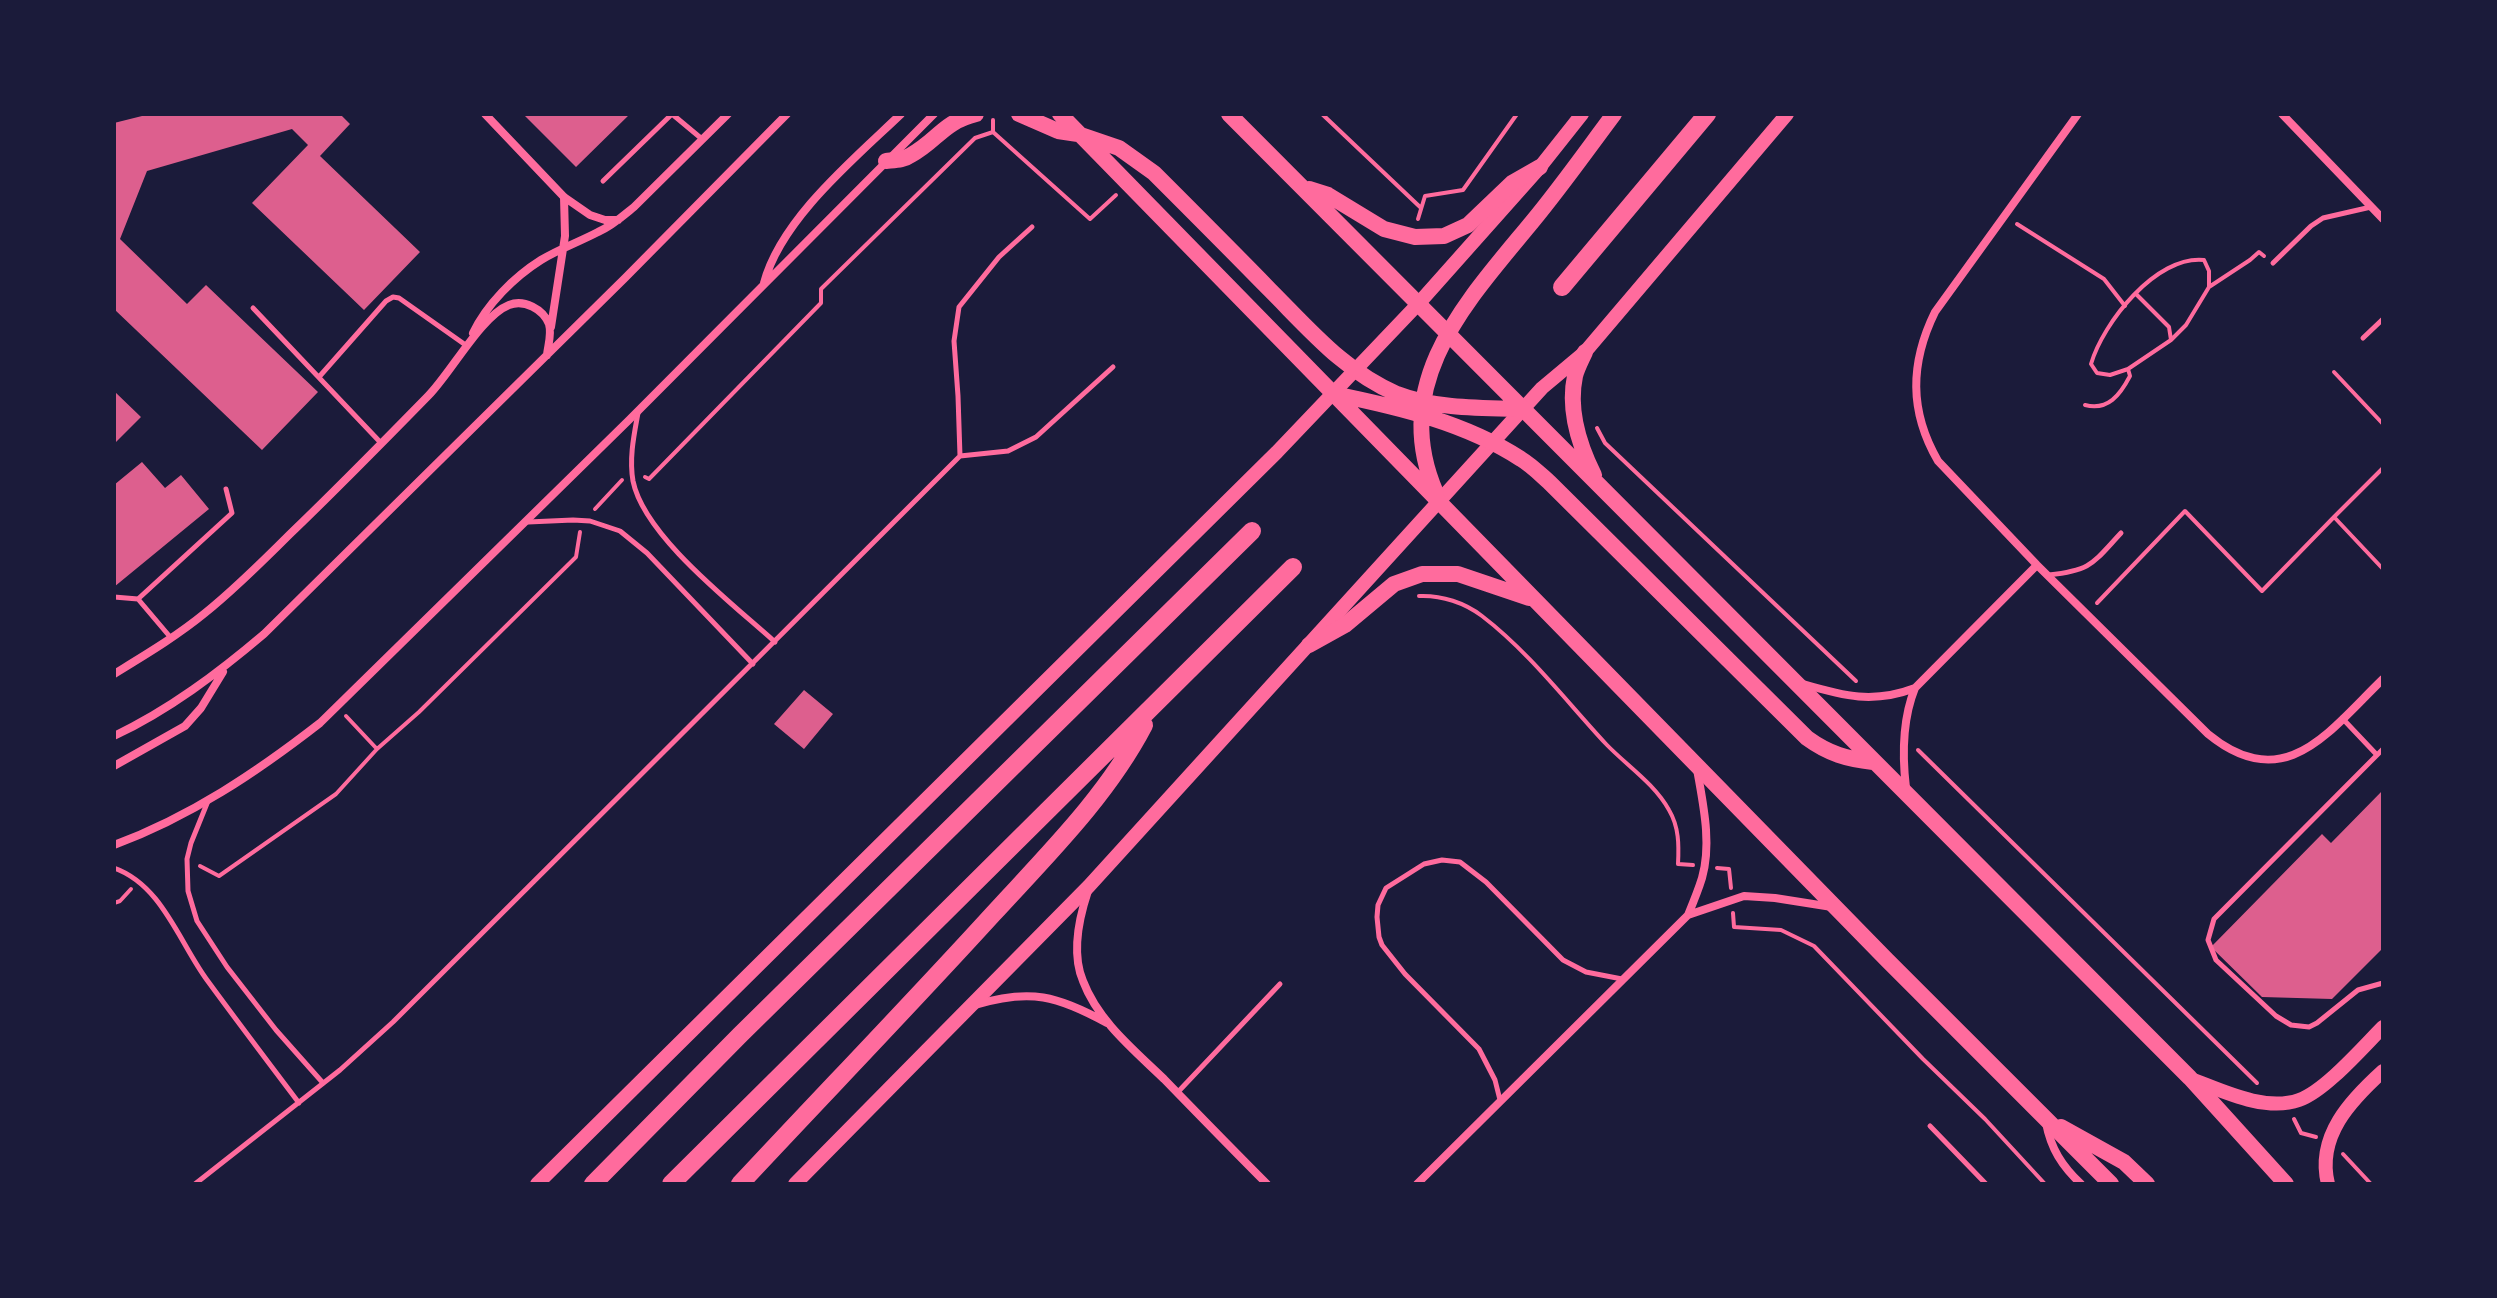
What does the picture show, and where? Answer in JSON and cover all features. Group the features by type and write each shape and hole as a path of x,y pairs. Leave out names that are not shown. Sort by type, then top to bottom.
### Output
{"highway":[{"path":"1562,287 1707,114"},
{"path":"593,1184 1252,531"},
{"path":"671,1184 1293,567"},
{"path":"740,1184 917,997 1081,815 1117,771 1154,707"}],"main road":[{"path":"886,161 911,156 944,128 958,119 976,114"},
{"path":"1019,114 1058,131 1078,134 1119,148 1154,173 1355,371 1524,461 1549,482 1807,738 1840,757 1873,762"},
{"path":"1060,114 1836,908 2111,1184"},
{"path":"1229,114 2190,1078 2286,1184"},
{"path":"1440,502 1425,460 1422,409 1432,365 1448,333 1484,278 1534,220 1614,114"},
{"path":"1305,188 1328,195 1384,229 1415,237 1444,236 1468,225 1512,183 1540,167"},
{"path":"1585,352 1575,375 1577,433 1600,487"},
{"path":"1333,394 1422,409 1523,409"},
{"path":"1309,645 1345,625 1394,584 1431,573 1458,574 1535,600"},
{"path":"2045,1118 2124,1162 2147,1184"}],"street":[{"path":"485,114 564,197 590,215 619,220"},
{"path":"114,674 204,614 248,575 432,393 468,343 481,318 514,282 541,260 619,220 728,114"},
{"path":"114,736 176,701 225,668 289,610 787,114"},
{"path":"764,283 787,231 833,180 901,114"},
{"path":"114,845 176,818 209,799 275,758 338,706 934,114"},
{"path":"537,1184 1266,464 1419,303 1540,167 1582,114"},
{"path":"795,1184 1089,886 1542,388 1585,352 1787,114"},
{"path":"2078,114 1935,312 1925,332 1916,377 1917,410 1928,445 1938,461 2037,565 2208,734 2233,752 2268,761 2301,753 2319,741 2383,679"},
{"path":"2282,114 2383,219"},
{"path":"547,355 566,223 564,197"},
{"path":"468,343 501,310 515,304 532,306 549,324 550,332"},
{"path":"1906,795 1904,735 1907,710 1915,688 2037,565"},
{"path":"114,766 185,726 201,708 225,668"},
{"path":"1793,681 1840,695 1875,698 1915,688"},
{"path":"1688,915 1704,866 1706,828 1696,764"},
{"path":"1089,886 1080,915 1079,967 1088,991 1108,1023 1267,1184"},
{"path":"1417,1184 1688,915 1732,898 1758,896 1836,908"},
{"path":"973,1005 1009,997 1040,997 1071,1003 1108,1023"},
{"path":"2190,1078 2252,1099 2299,1100 2313,1092 2383,1027"},
{"path":"2328,1184 2326,1151 2340,1117 2354,1098 2383,1071"},
{"path":"2045,1118 2055,1153 2066,1170 2081,1184"}],"lane":[{"path":"603,181 672,114 703,139"},
{"path":"2273,263 2323,218 2372,207"},
{"path":"960,456 954,341 959,307 999,257 1032,227"},
{"path":"319,377 386,301 393,297 468,343"},
{"path":"253,308 381,443"},
{"path":"2363,338 2383,319"},
{"path":"195,1184 299,1103 393,1022 960,456 1008,451 1036,437 1113,367"},
{"path":"638,410 632,471 633,483 644,511 665,539 775,642"},
{"path":"138,599 232,513 226,489"},
{"path":"523,523 590,521 620,531 647,553 753,664"},
{"path":"2048,576 2076,572 2089,566 2121,533"},
{"path":"114,597 138,599 171,638"},
{"path":"2342,718 2377,755"},
{"path":"2383,749 2214,919 2208,940 2216,960 2276,1016 2291,1025 2309,1027 2358,990 2383,983"},
{"path":"209,799 187,859 188,891 197,921 227,967 276,1030 323,1083"},
{"path":"1500,1101 1495,1080 1479,1049 1405,974 1382,945 1377,917 1378,905 1386,888 1424,864 1442,860 1460,862 1486,882 1563,960 1586,972 1623,979"},
{"path":"114,868 138,882 170,918 195,963 299,1103"},
{"path":"1177,1093 1280,984"},
{"path":"1930,1126 1986,1184"}],"path":[{"path":"1322,114 1420,207"},
{"path":"1415,237 1425,196 1463,190 1517,114"},
{"path":"993,132 1090,219 1127,184"},
{"path":"2004,216 2104,279 2125,306"},
{"path":"2209,287 2209,271 2204,260 2194,259 2163,271 2136,294 2103,333 2091,364 2097,373 2110,375 2128,369 2171,340 2186,325 2209,287 2259,252 2273,263"},
{"path":"2136,294 2169,327 2171,340"},
{"path":"2085,405 2093,407 2118,396 2130,376 2128,369"},
{"path":"2334,372 2383,424"},
{"path":"1574,404 1586,406 1605,443 1875,698"},
{"path":"2087,613 2185,511 2262,591 2383,468"},
{"path":"2334,517 2383,569"},
{"path":"1408,578 1412,596 1427,595 1461,603 1482,617 1512,644 1608,746 1631,765 1669,809 1678,840 1678,864 1729,869 1734,927 1781,930 1814,946 2045,1184"},
{"path":"338,706 377,749"},
{"path":"1904,735 2255,1081 2284,1102 2301,1133 2330,1140 2371,1184"},
{"path":"114,903 120,901 138,882"}],"building":[{"path":"150,114 340,114 350,124 320,156 420,252 364,310 252,203 308,145 292,129 147,171 120,239 187,304 206,285 318,392 262,450 114,309 114,123"},
{"path":"523,114 630,114 576,167"},
{"path":"114,391 141,417 114,444"},
{"path":"142,462 165,488 181,475 209,509 114,587 114,485"},
{"path":"804,690 833,714 804,749 774,724"},
{"path":"2383,790 2383,948 2332,999 2262,997 2211,947 2322,834 2331,843"}]}
